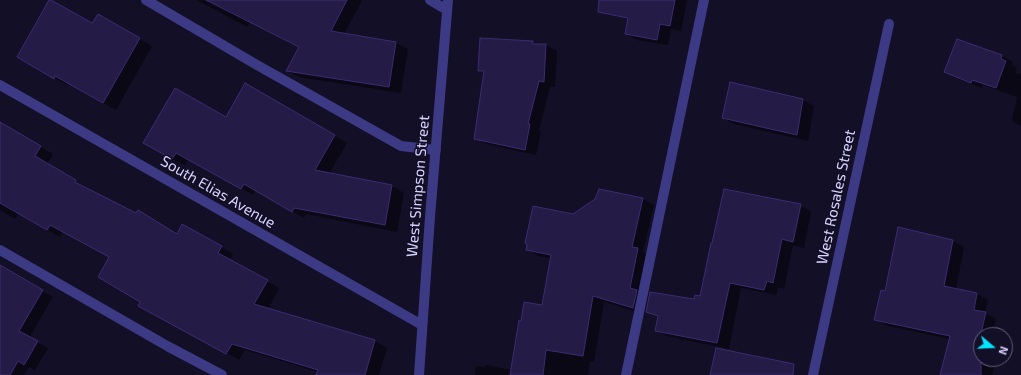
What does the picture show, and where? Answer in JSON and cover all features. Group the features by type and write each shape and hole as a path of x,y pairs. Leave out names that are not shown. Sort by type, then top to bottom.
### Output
{"street":[{"path":"146,0 401,146 436,150"},
{"path":"430,0 448,5"},
{"path":"626,375 704,0"},
{"name":"West Simpson Street","path":"419,375 448,5"},
{"name":"West Rosales Street","path":"813,375 889,24"},
{"name":"South Elias Avenue","path":"0,85 422,325"},
{"path":"0,250 169,348 222,375"}],"building":[{"path":"49,0 92,23 98,14 140,38 103,103 55,76 54,79 17,57"},
{"path":"206,0 347,0 331,31 396,42 389,87 286,71 299,47"},
{"path":"599,0 675,0 670,26 660,24 657,40 625,34 628,18 598,12"},
{"path":"480,38 533,41 533,44 546,44 544,82 539,81 528,124 530,124 525,150 474,139 484,71 478,71"},
{"path":"957,39 1002,55 1001,59 1006,61 996,88 972,80 971,83 944,72"},
{"path":"730,82 803,99 797,135 722,118"},
{"path":"245,83 335,135 315,170 392,185 385,225 294,208 292,212 244,184 241,189 176,153 172,159 143,143 175,88 226,117"},
{"path":"0,122 41,146 35,156 76,180 75,182 136,213 138,210 177,234 182,224 222,246 218,253 268,280 254,304 375,340 365,375 316,375 318,370 232,344 226,354 138,306 140,302 98,277 109,257 50,225 47,230 0,203"},
{"path":"599,189 643,198 632,247 638,248 630,288 637,290 633,308 593,296 583,356 546,350 543,375 510,375 519,320 521,321 524,302 542,305 551,255 526,250 527,244 525,243 533,206 573,214 595,199"},
{"path":"724,189 801,204 793,242 782,239 773,283 767,281 764,290 730,283 717,343 655,331 658,316 646,312 650,292 694,299 695,295 700,296"},
{"path":"898,227 953,240 944,286 977,293 974,310 986,312 983,327 973,327 973,367 981,367 981,375 940,375 950,336 874,320 881,290 885,291"},
{"path":"0,265 43,290 19,331 38,341 24,365 18,361 10,375 0,375"},
{"path":"716,348 794,364 793,375 710,375"}]}
